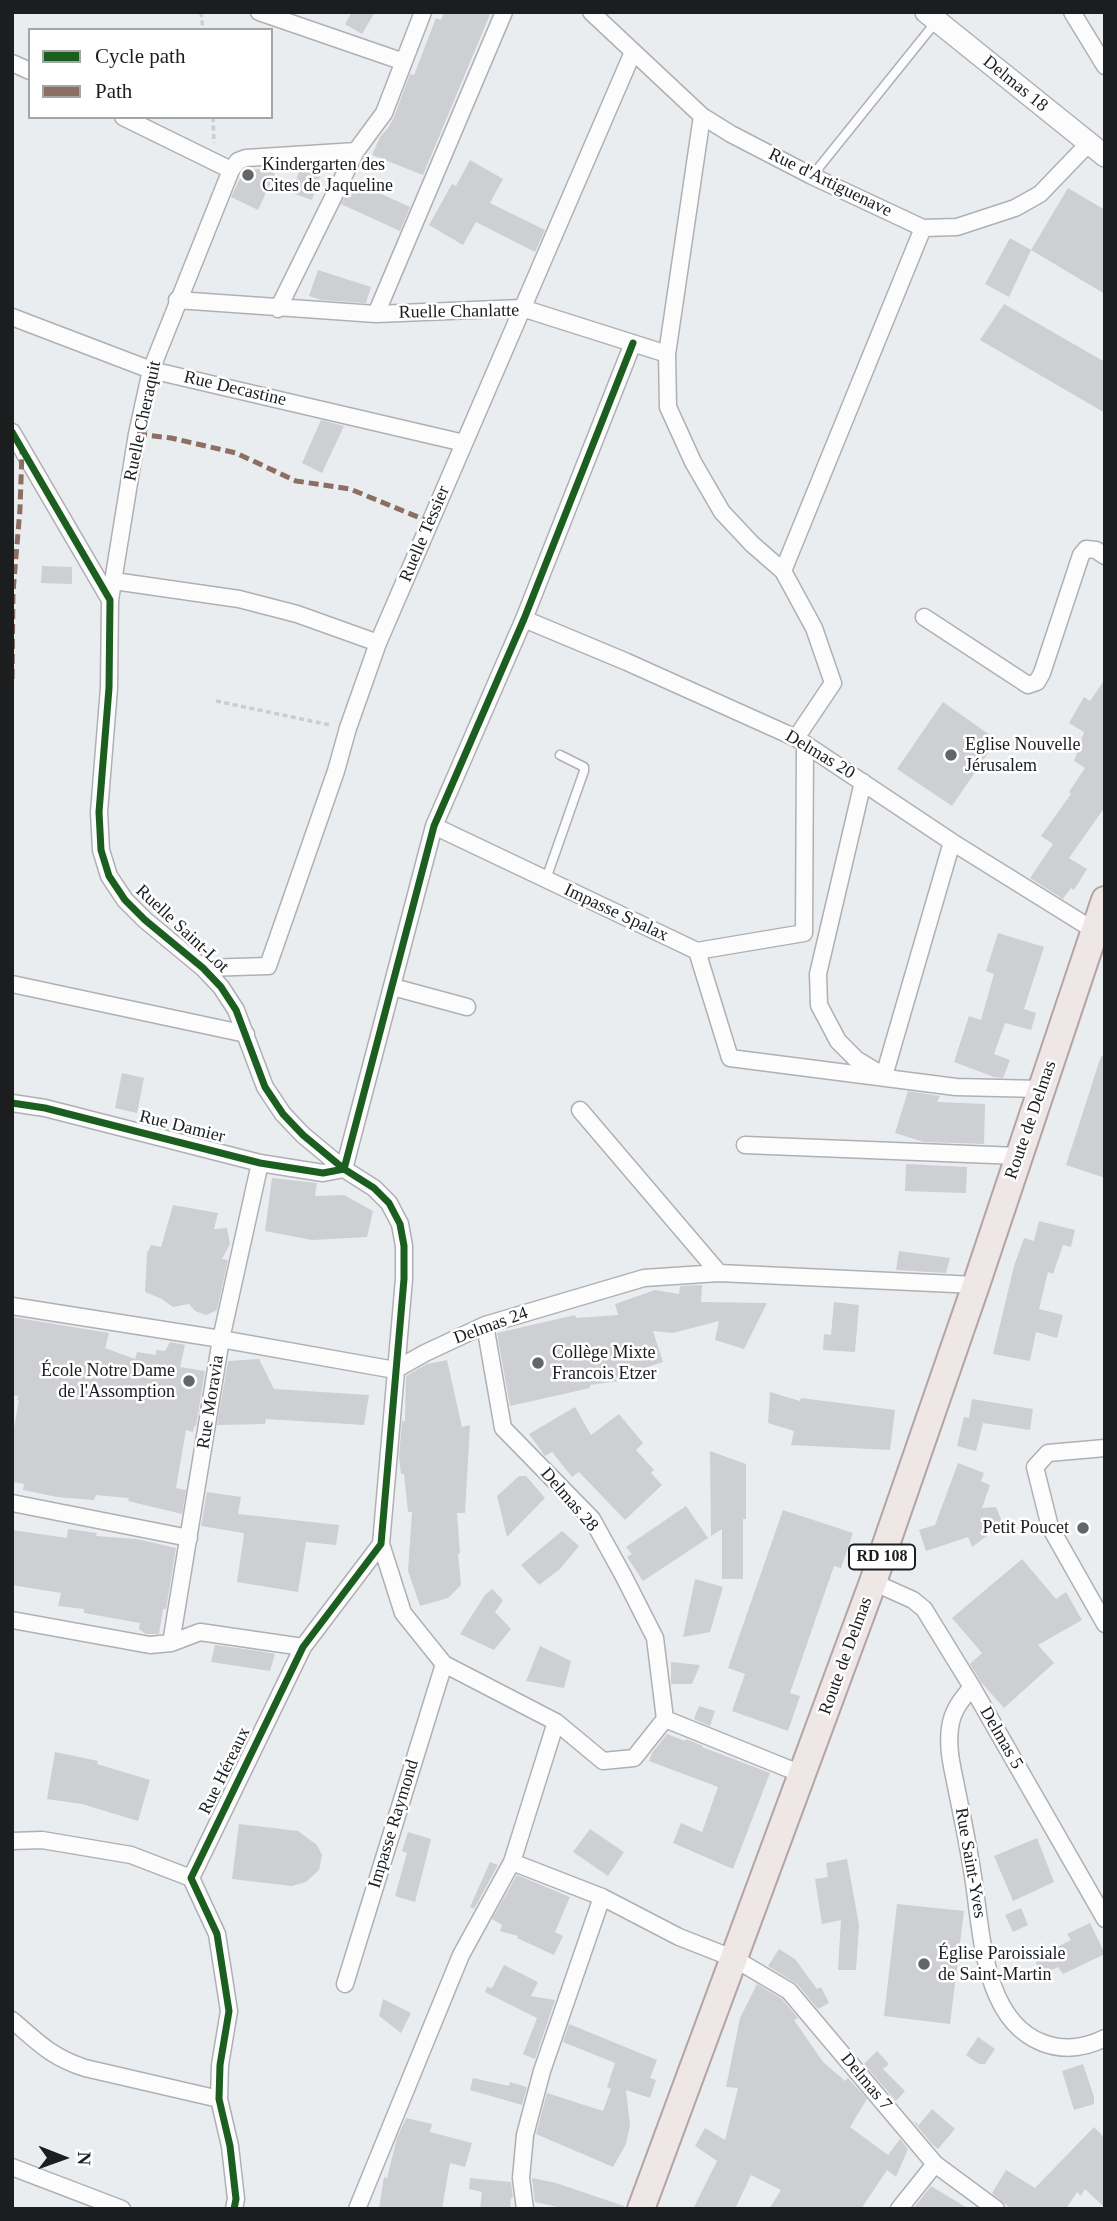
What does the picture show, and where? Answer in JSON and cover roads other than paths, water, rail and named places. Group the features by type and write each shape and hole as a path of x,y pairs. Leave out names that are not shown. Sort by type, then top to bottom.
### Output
{"main road":[{"name":"Route de Delmas","path":"642,2209 873,1582 1105,900"}],"street":[{"path":"259,12 404,62"},
{"path":"278,309 356,150 384,113 423,12"},
{"path":"376,314 504,12"},
{"name":"Rue d'Artiguenave","path":"590,12 702,116 812,176 923,228 957,227 1016,208 1040,194 1097,150"},
{"path":"1072,12 1105,66"},
{"name":"Delmas 18","path":"931,17 1097,150"},
{"name":"Ruelle Tessier","path":"203,968 268,966 378,643 633,52"},
{"path":"12,63 28,70"},
{"path":"702,116 667,354 668,407 693,461 722,512 752,544 783,571 814,628 833,682 800,741 804,933 697,951 730,1058 956,1087 1041,1089"},
{"path":"127,119 231,170 246,158 356,150"},
{"name":"Ruelle Cheraquit","path":"110,600 150,370 231,170"},
{"path":"783,571 923,228"},
{"name":"Ruelle Chanlatte","path":"177,300 376,314 522,308 667,354"},
{"name":"Rue Decastine","path":"12,317 150,370 464,443"},
{"path":"344,1169 434,826 524,619 633,343"},
{"path":"12,432 110,600"},
{"path":"924,617 1028,685 1037,682 1081,555 1086,549 1105,555"},
{"path":"114,581 239,599 297,614 378,643"},
{"name":"Ruelle Saint-Lot","path":"110,600 108,688 99,812 101,850 109,876 125,900 145,920 203,968 221,987 236,1010 265,1087 283,1114 303,1135 344,1169 374,1188 389,1203 400,1224 404,1246 404,1279 395,1370"},
{"name":"Delmas 20","path":"524,619 627,662 800,741 952,842 1095,931"},
{"path":"863,782 818,974 819,1005 838,1041 856,1059 884,1076"},
{"name":"Impasse Spalax","path":"434,826 697,951"},
{"path":"884,1076 952,842"},
{"path":"12,984 246,1034"},
{"path":"393,987 467,1007"},
{"name":"Rue Damier","path":"12,1103 45,1108 260,1163 323,1173 344,1169"},
{"path":"580,1110 719,1273"},
{"path":"745,1145 1018,1156"},
{"name":"Rue Moravia","path":"171,1643 221,1339 260,1163"},
{"name":"Delmas 24","path":"395,1370 485,1325 644,1278 719,1273 976,1285"},
{"path":"12,1306 395,1370 381,1544 403,1613 444,1664 556,1722 603,1761 634,1758 665,1719 804,1775"},
{"name":"Delmas 28","path":"485,1325 503,1428 592,1519 655,1638 665,1719"},
{"path":"1105,1448 1048,1453 1035,1467 1050,1527 1105,1624"},
{"path":"12,1503 189,1538"},
{"name":"Rue Héreaux","path":"191,1878 303,1647 381,1544"},
{"name":"Delmas 5","path":"873,1582 912,1600 924,1609 972,1687 1105,1919"},
{"path":"12,1620 150,1645 171,1643 200,1632 303,1647"},
{"name":"Impasse Raymond","path":"345,1984 444,1664"},
{"name":"Rue Saint-Yves","path":"972,1687 953,1713 948,1746 993,1988 1010,2019 1032,2039 1057,2048 1084,2046 1105,2038"},
{"path":"357,2209 461,1955 512,1862 556,1722"},
{"path":"12,1841 42,1840 131,1856 191,1878 217,1934 229,2011 220,2065 219,2099 230,2146 236,2199 234,2209"},
{"path":"512,1862 602,1897 679,1937 735,1959"},
{"path":"525,2209 521,2178 525,2135 542,2071 602,1897"},
{"name":"Delmas 7","path":"735,1959 789,1991 935,2164 996,2209"},
{"path":"12,2020 51,2054 65,2062 219,2099"},
{"path":"899,2209 935,2164"},
{"path":"12,2167 122,2209"}],"lane":[{"path":"812,176 931,17"},
{"path":"546,879 584,771 584,767 560,754"}],"place":[{"name":"Kindergarten des Cites de Jaqueline","path":"248,175"},
{"name":"Eglise Nouvelle Jérusalem","path":"951,755"},
{"name":"Collège Mixte Francois Etzer","path":"538,1363"},
{"name":"École Notre Dame de l'Assomption","path":"189,1381"},
{"name":"Petit Poucet","path":"1083,1528"},
{"name":"Église Paroissiale de Saint-Martin","path":"924,1964"}]}
